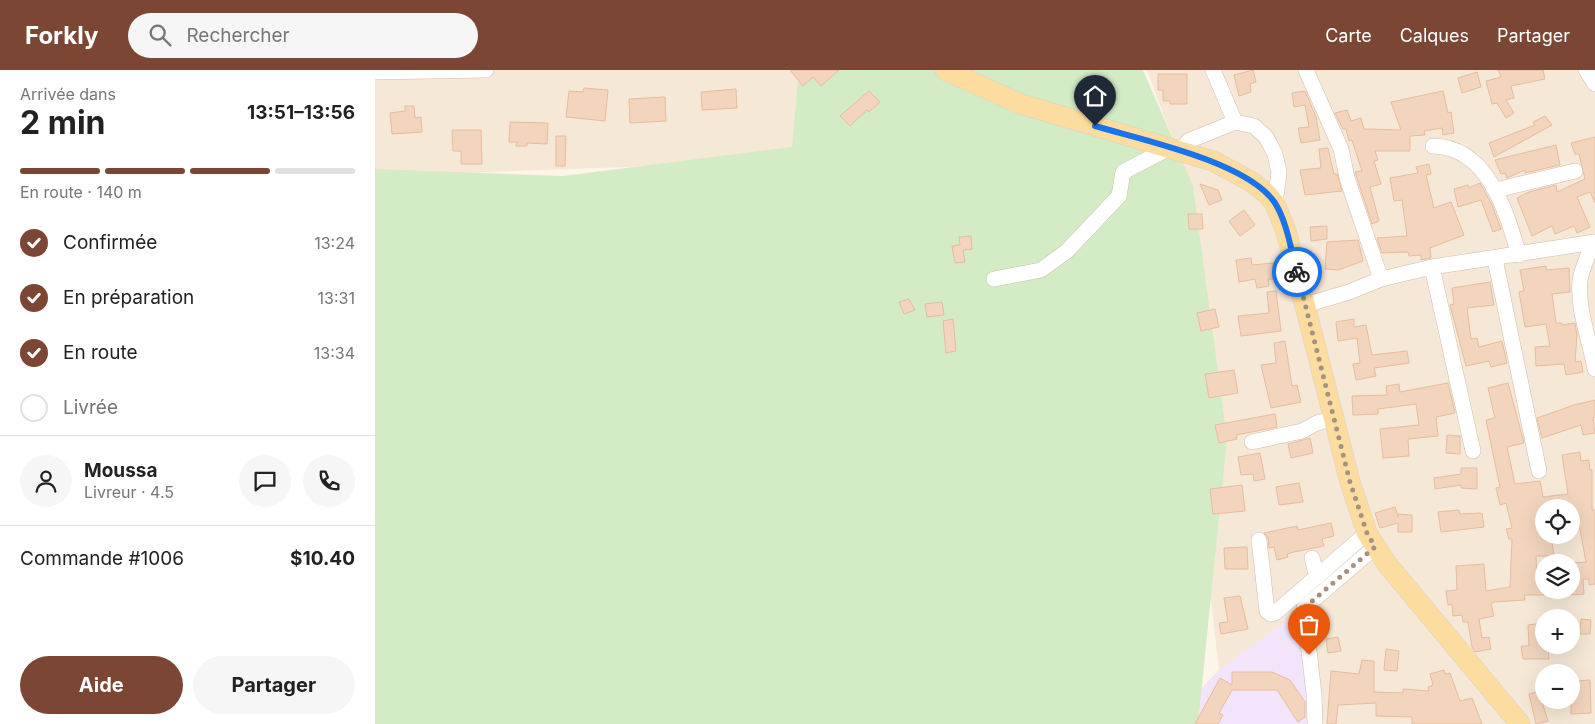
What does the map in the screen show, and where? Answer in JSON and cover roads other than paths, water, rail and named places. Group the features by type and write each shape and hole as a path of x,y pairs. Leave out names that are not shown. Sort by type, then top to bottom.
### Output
{"main road":[{"path":"945,70 1021,104 1213,162 1252,182 1275,204 1286,231 1350,482 1371,540 1444,635 1518,724"}],"street":[{"path":"375,72 486,70"},
{"path":"1213,70 1235,122"},
{"path":"1306,70 1341,149 1347,178 1381,279"},
{"path":"1586,70 1595,84"},
{"path":"994,279 1041,270 1067,251 1119,196 1123,172 1175,150 1187,141 1235,122 1255,126 1266,137 1275,154 1279,172 1275,204"},
{"path":"1433,146 1449,146 1473,160 1496,190 1519,255"},
{"path":"1496,190 1575,171"},
{"path":"1305,305 1349,292 1381,279 1432,267 1593,243 1581,280 1583,314 1595,369"},
{"path":"1495,259 1539,471"},
{"path":"1432,267 1473,451"},
{"path":"1252,442 1302,431 1317,423 1334,418"},
{"path":"1259,540 1267,611 1271,614 1275,613 1317,578 1371,540"},
{"path":"1315,724 1315,694 1304,608 1371,540"},
{"path":"1312,558 1317,578"}]}
